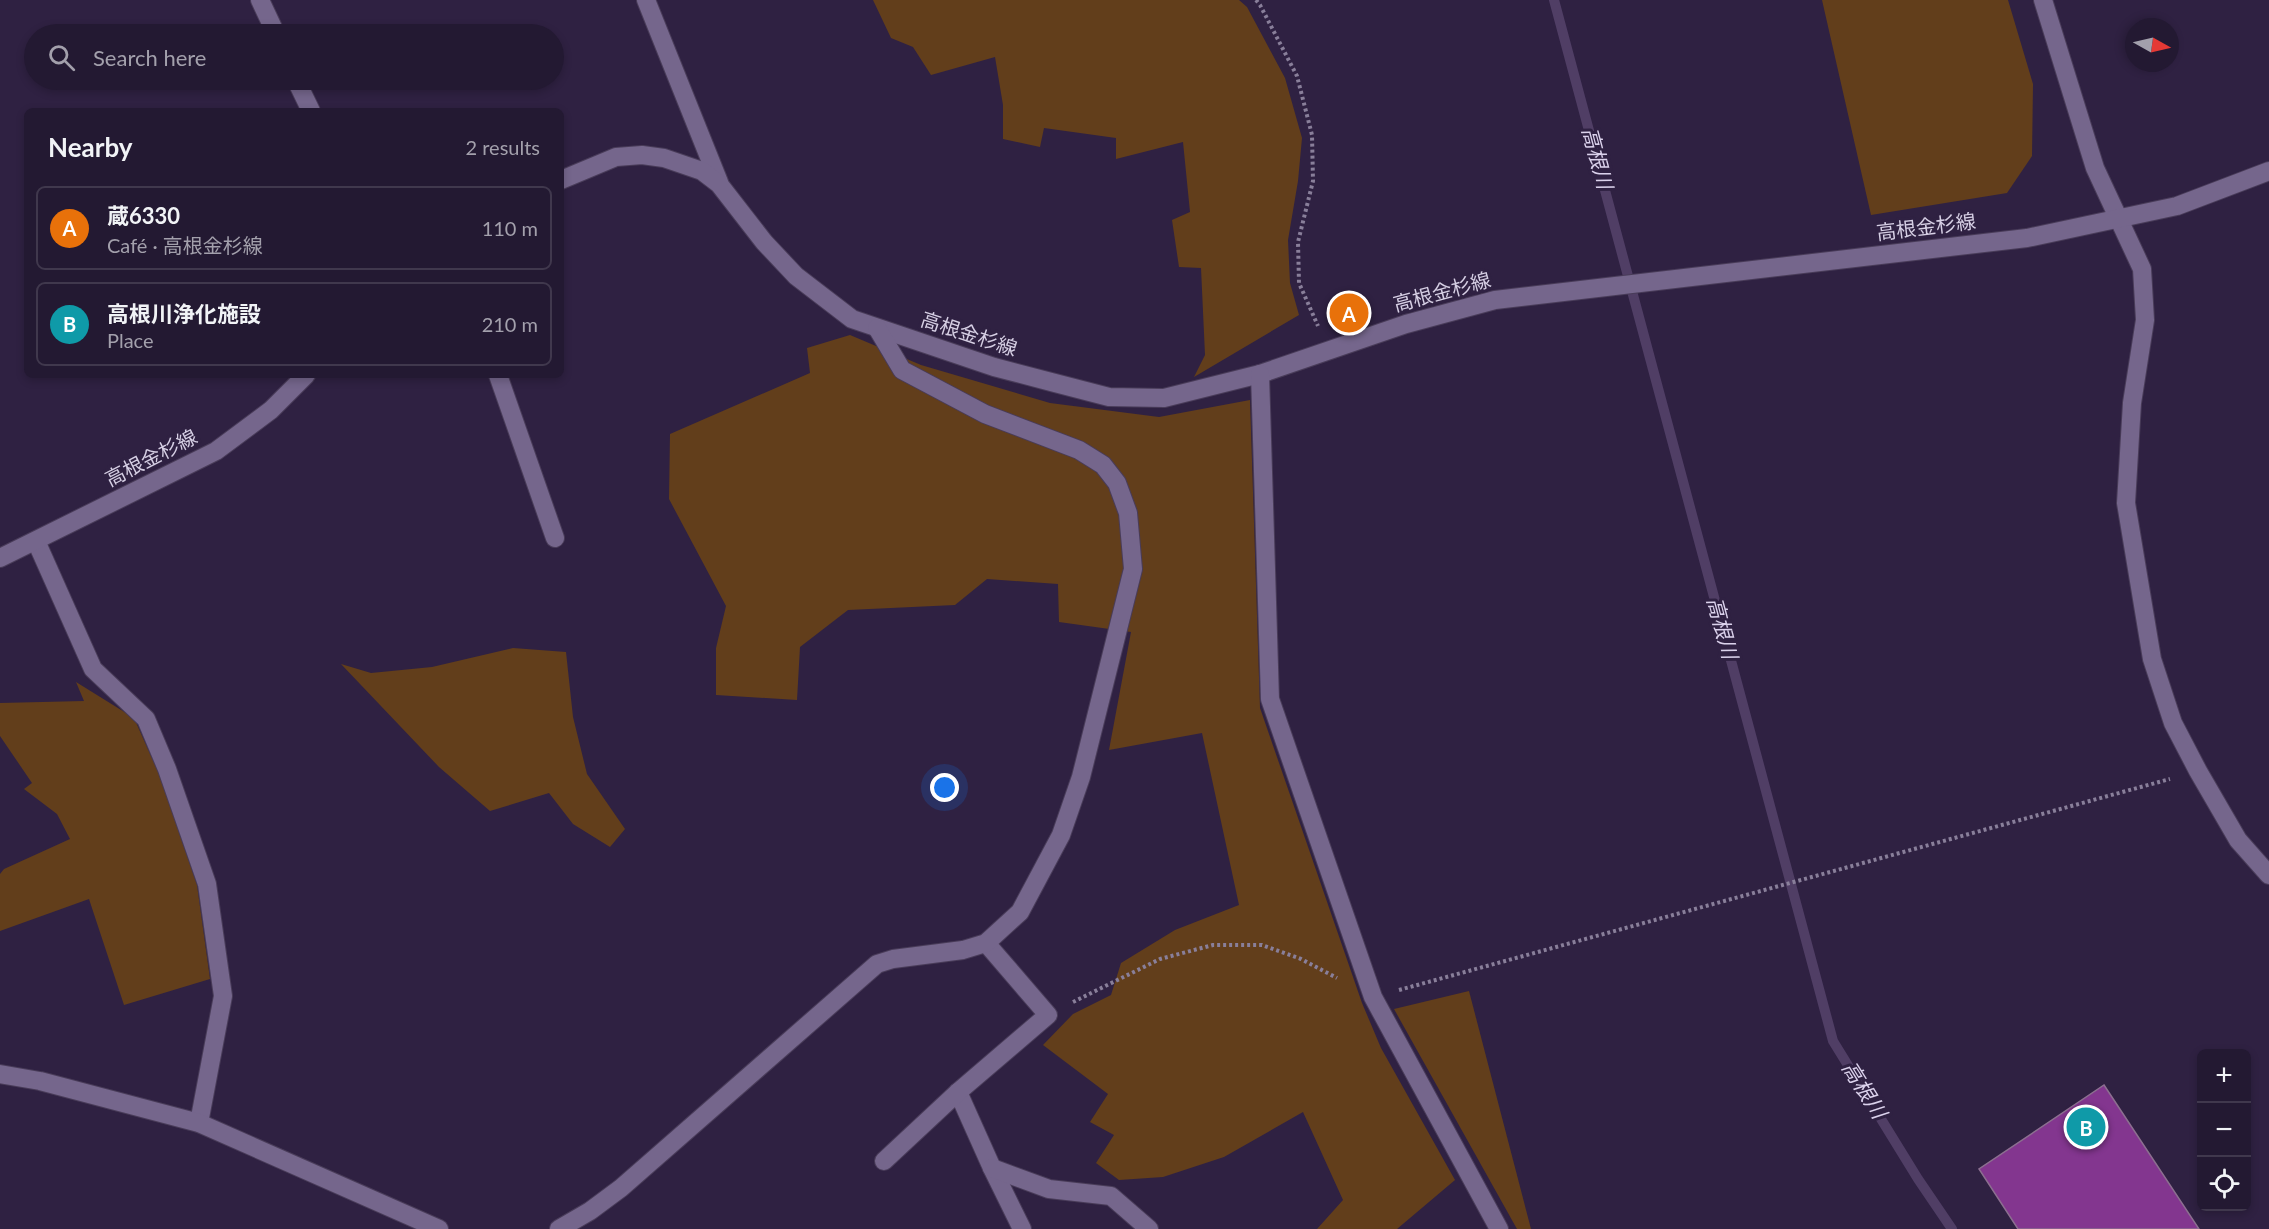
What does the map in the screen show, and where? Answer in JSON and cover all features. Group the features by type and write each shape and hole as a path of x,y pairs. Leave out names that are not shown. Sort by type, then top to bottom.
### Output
{"street":[{"path":"260,0 271,24"},
{"path":"646,0 719,184"},
{"path":"2043,0 2095,168 2142,269 2145,320 2132,403 2126,503 2152,659 2172,723 2238,840 2269,875"},
{"path":"301,90 310,108"},
{"name":"高根金杉線","path":"564,179 616,158 642,155 664,158 702,171 719,184 764,242 796,276 852,319 994,367 1109,397 1164,398 1260,374 1406,324 1495,300 2028,238 2177,206 2269,171"},
{"path":"559,1229 590,1211 621,1188 877,964 893,959 963,950 986,943 1020,912 1061,836 1081,777 1133,569 1128,513 1117,483 1103,465 1079,450 985,414 902,370 877,328"},
{"path":"1260,374 1270,699 1372,997 1499,1229"},
{"name":"高根金杉線","path":"0,558 216,451 272,410 303,378"},
{"path":"499,378 555,538"},
{"path":"36,541 93,669 146,719 167,769 207,884 223,996 199,1123"},
{"path":"884,1161 958,1092 1048,1015 986,943"},
{"path":"0,1074 40,1081 199,1123 439,1229"},
{"path":"958,1092 1022,1229"},
{"path":"992,1168 1049,1189 1111,1196 1149,1229"}],"path":[{"path":"1256,0 1298,76 1312,135 1313,181 1298,242 1299,283 1329,350"},
{"path":"1048,1015 1160,959 1213,945 1262,945 1301,959 1372,997 2198,771"}],"shaded area":[{"path":"873,0 1239,0 1247,7 1285,78 1302,138 1298,181 1288,240 1290,283 1299,315 1194,377 1205,355 1201,268 1179,267 1172,220 1190,212 1183,142 1116,159 1116,138 1044,128 1040,147 1003,139 1003,105 995,57 931,75 913,47 891,38"},
{"path":"1822,0 2008,0 2033,84 2032,156 2007,193 1871,215"},
{"path":"850,335 921,365 1050,403 1159,417 1250,400 1260,708 1362,1003 1381,1048 1455,1180 1397,1229 1317,1229 1343,1200 1303,1112 1224,1157 1163,1177 1119,1180 1096,1163 1114,1135 1090,1122 1108,1094 1043,1045 1073,1014 1111,995 1121,963 1175,930 1239,905 1202,733 1109,750 1131,632 1059,622 1058,584 987,579 955,605 848,610 800,647 797,700 716,695 716,648 726,606 669,499 670,434 810,373 807,348"},
{"path":"513,648 566,652 573,717 587,774 625,829 610,847 573,824 549,793 490,811 439,767 341,664 371,673 432,667"},
{"path":"76,682 134,718 159,774 197,885 210,979 124,1005 89,899 0,931 0,874 4,869 70,839 57,814 24,789 32,783 0,736 0,703 84,701"},
{"path":"1469,991 1531,1229 1517,1229 1394,1009"}],"building":[{"path":"2104,1085 2199,1229 2018,1229 1979,1169"}],"waterway":[{"name":"高根川","path":"1554,0 1833,1041 1918,1179 1952,1229"}],"place":[{"name":"蔵6330","path":"1349,313"},
{"name":"高根川浄化施設","path":"2086,1127"}]}
